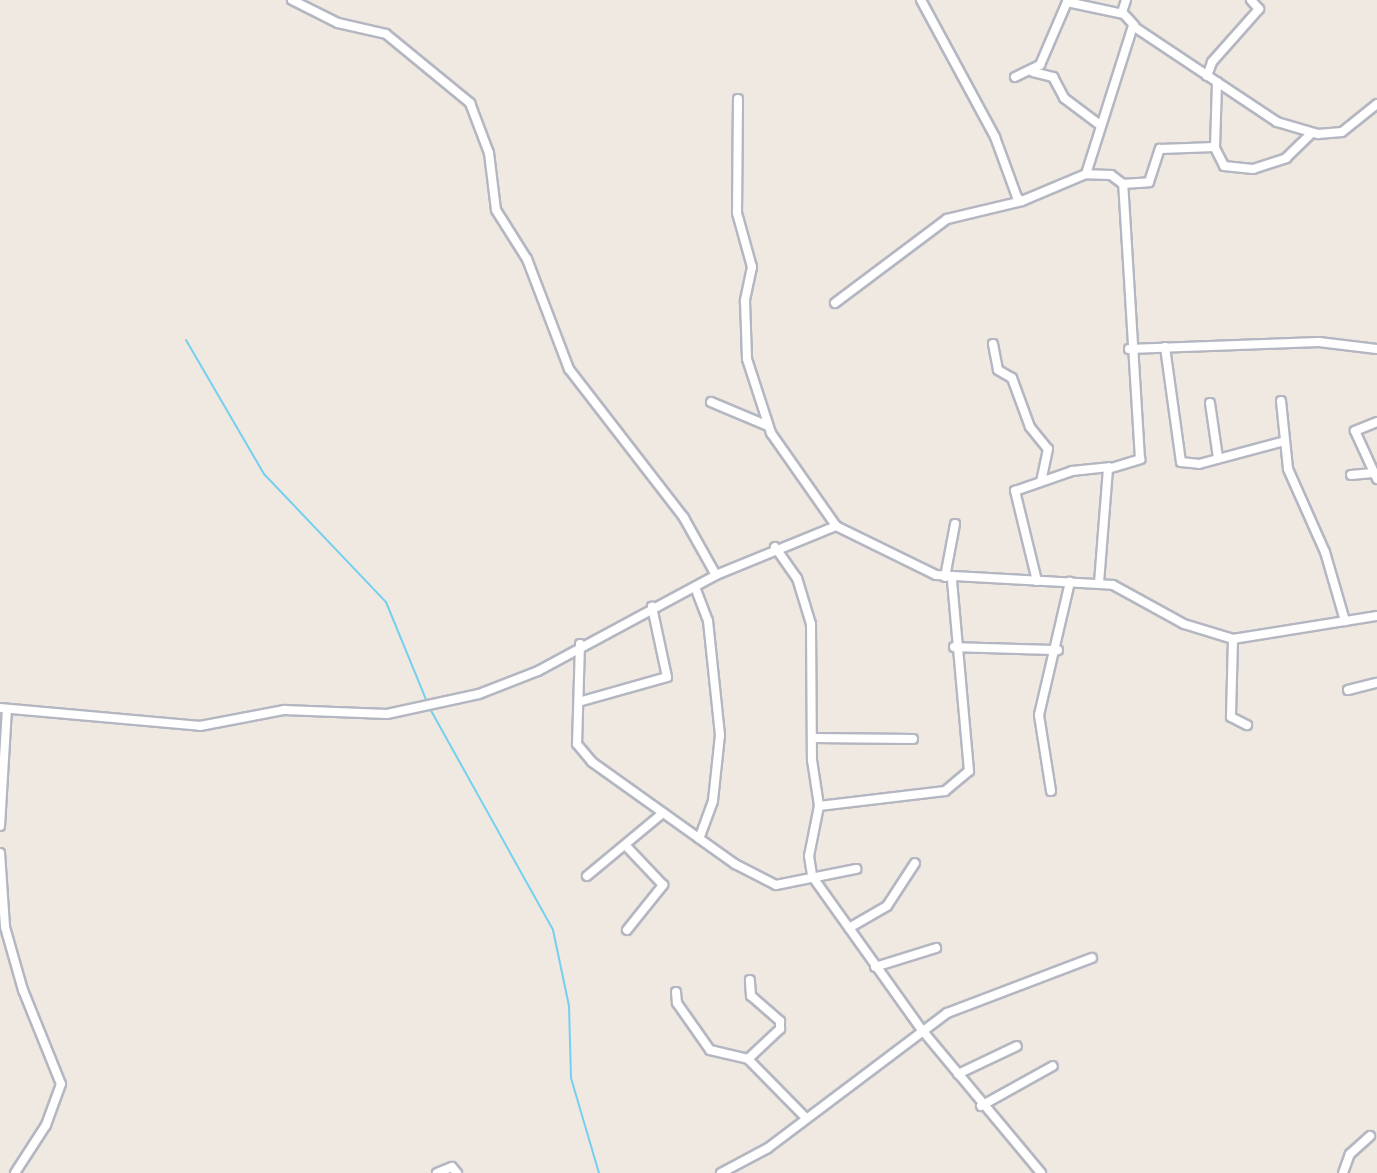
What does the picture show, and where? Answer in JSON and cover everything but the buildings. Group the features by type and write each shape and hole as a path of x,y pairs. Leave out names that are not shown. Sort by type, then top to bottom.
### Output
{"street":[{"path":"292,0 338,23 386,34 470,103 489,153 496,210 532,269 569,369 716,571"},
{"path":"921,0 1022,201"},
{"path":"1123,14 1126,0"},
{"path":"1207,76 1212,62 1259,9 1251,0"},
{"path":"1033,72 1049,51 1067,2 1123,14 1133,25 1277,122 1312,133 1342,132 1377,104"},
{"path":"1086,174 1133,25"},
{"path":"1015,77 1033,72 1053,77 1064,98 1100,125"},
{"path":"1217,82 1214,148 1224,166 1253,169 1286,158 1312,133"},
{"path":"738,99 737,214 752,267 745,301 747,359 768,426 809,496 836,526 949,578 1099,583 1130,590 1184,624 1233,639 1377,616"},
{"path":"835,303 947,219 1022,201 1086,174 1111,175 1123,184 1149,181 1160,149 1214,148"},
{"path":"1037,581 1015,491 1041,481 1139,459 1129,349 1123,184"},
{"path":"1129,349 1319,342 1377,349"},
{"path":"993,344 998,370 1012,378 1030,427 1048,449 1041,481"},
{"path":"1165,347 1181,462 1218,458 1281,442"},
{"path":"1281,401 1281,442 1345,621"},
{"path":"711,402 768,426"},
{"path":"1210,403 1218,458"},
{"path":"1351,475 1375,476 1355,431 1377,422"},
{"path":"1099,583 1108,467"},
{"path":"819,806 937,792 969,772 954,647 949,578 955,524"},
{"path":"0,826 4,709 200,726 284,710 362,718 479,694 538,671 580,644 695,587 716,571 730,568 775,547 836,526"},
{"path":"786,555 791,541"},
{"path":"775,547 786,555 811,624 819,806 809,856 812,876 922,1030 981,1106 1041,1173"},
{"path":"1051,791 1039,715 1058,650 1070,582"},
{"path":"695,587 708,621 720,721 713,802 699,839"},
{"path":"582,701 667,677 652,607"},
{"path":"1233,639 1231,718 1247,725"},
{"path":"580,644 582,701 579,750 699,839 776,885 856,869"},
{"path":"954,647 1058,650"},
{"path":"1348,690 1377,683"},
{"path":"814,738 913,739"},
{"path":"587,876 628,848 663,813"},
{"path":"627,930 663,884 628,848"},
{"path":"0,853 5,927 61,1084 46,1125 15,1173"},
{"path":"849,928 887,906 915,863"},
{"path":"875,967 936,948"},
{"path":"722,1173 757,1156 922,1030 958,1008 1092,958"},
{"path":"748,1059 780,1029 780,1021 751,996 750,980"},
{"path":"676,992 677,1003 710,1051 748,1059 805,1117"},
{"path":"958,1074 1017,1046"},
{"path":"981,1106 1053,1066"},
{"path":"1343,1173 1350,1154 1370,1136"},
{"path":"437,1173 452,1167 457,1173"}],"waterway":[{"path":"186,340 264,474 386,602 427,702"},
{"path":"429,707 553,930 569,1006 571,1078 599,1173"}]}
